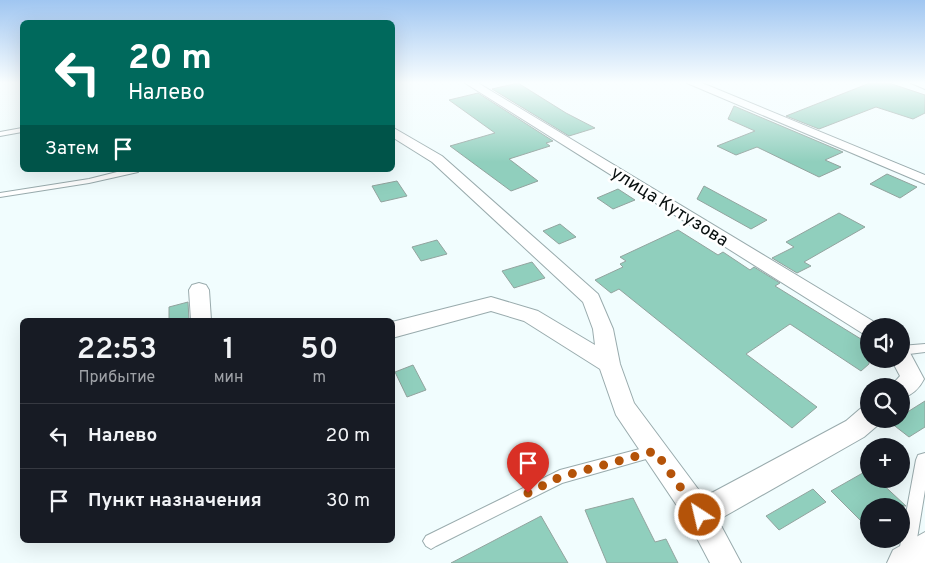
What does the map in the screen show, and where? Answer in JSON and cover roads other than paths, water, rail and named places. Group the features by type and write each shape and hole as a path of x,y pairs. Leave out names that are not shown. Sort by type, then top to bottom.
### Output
{"street":[{"name":"улица Кутузова","path":"513,109 860,322"},
{"path":"755,109 925,180"},
{"path":"395,133 437,158 591,300 603,329 609,364 624,408 700,515 726,563"},
{"path":"199,290 201,318"},
{"path":"395,329 491,304 531,316 609,364"},
{"path":"907,368 913,378 910,381"},
{"path":"700,515 860,424"},
{"path":"906,563 925,551"}],"lane":[{"path":"0,134 20,130"},
{"path":"0,195 89,181 127,172"},
{"path":"910,350 925,348"},
{"path":"431,541 560,477 655,451"},
{"path":"906,563 910,528 923,460 925,459"}]}
